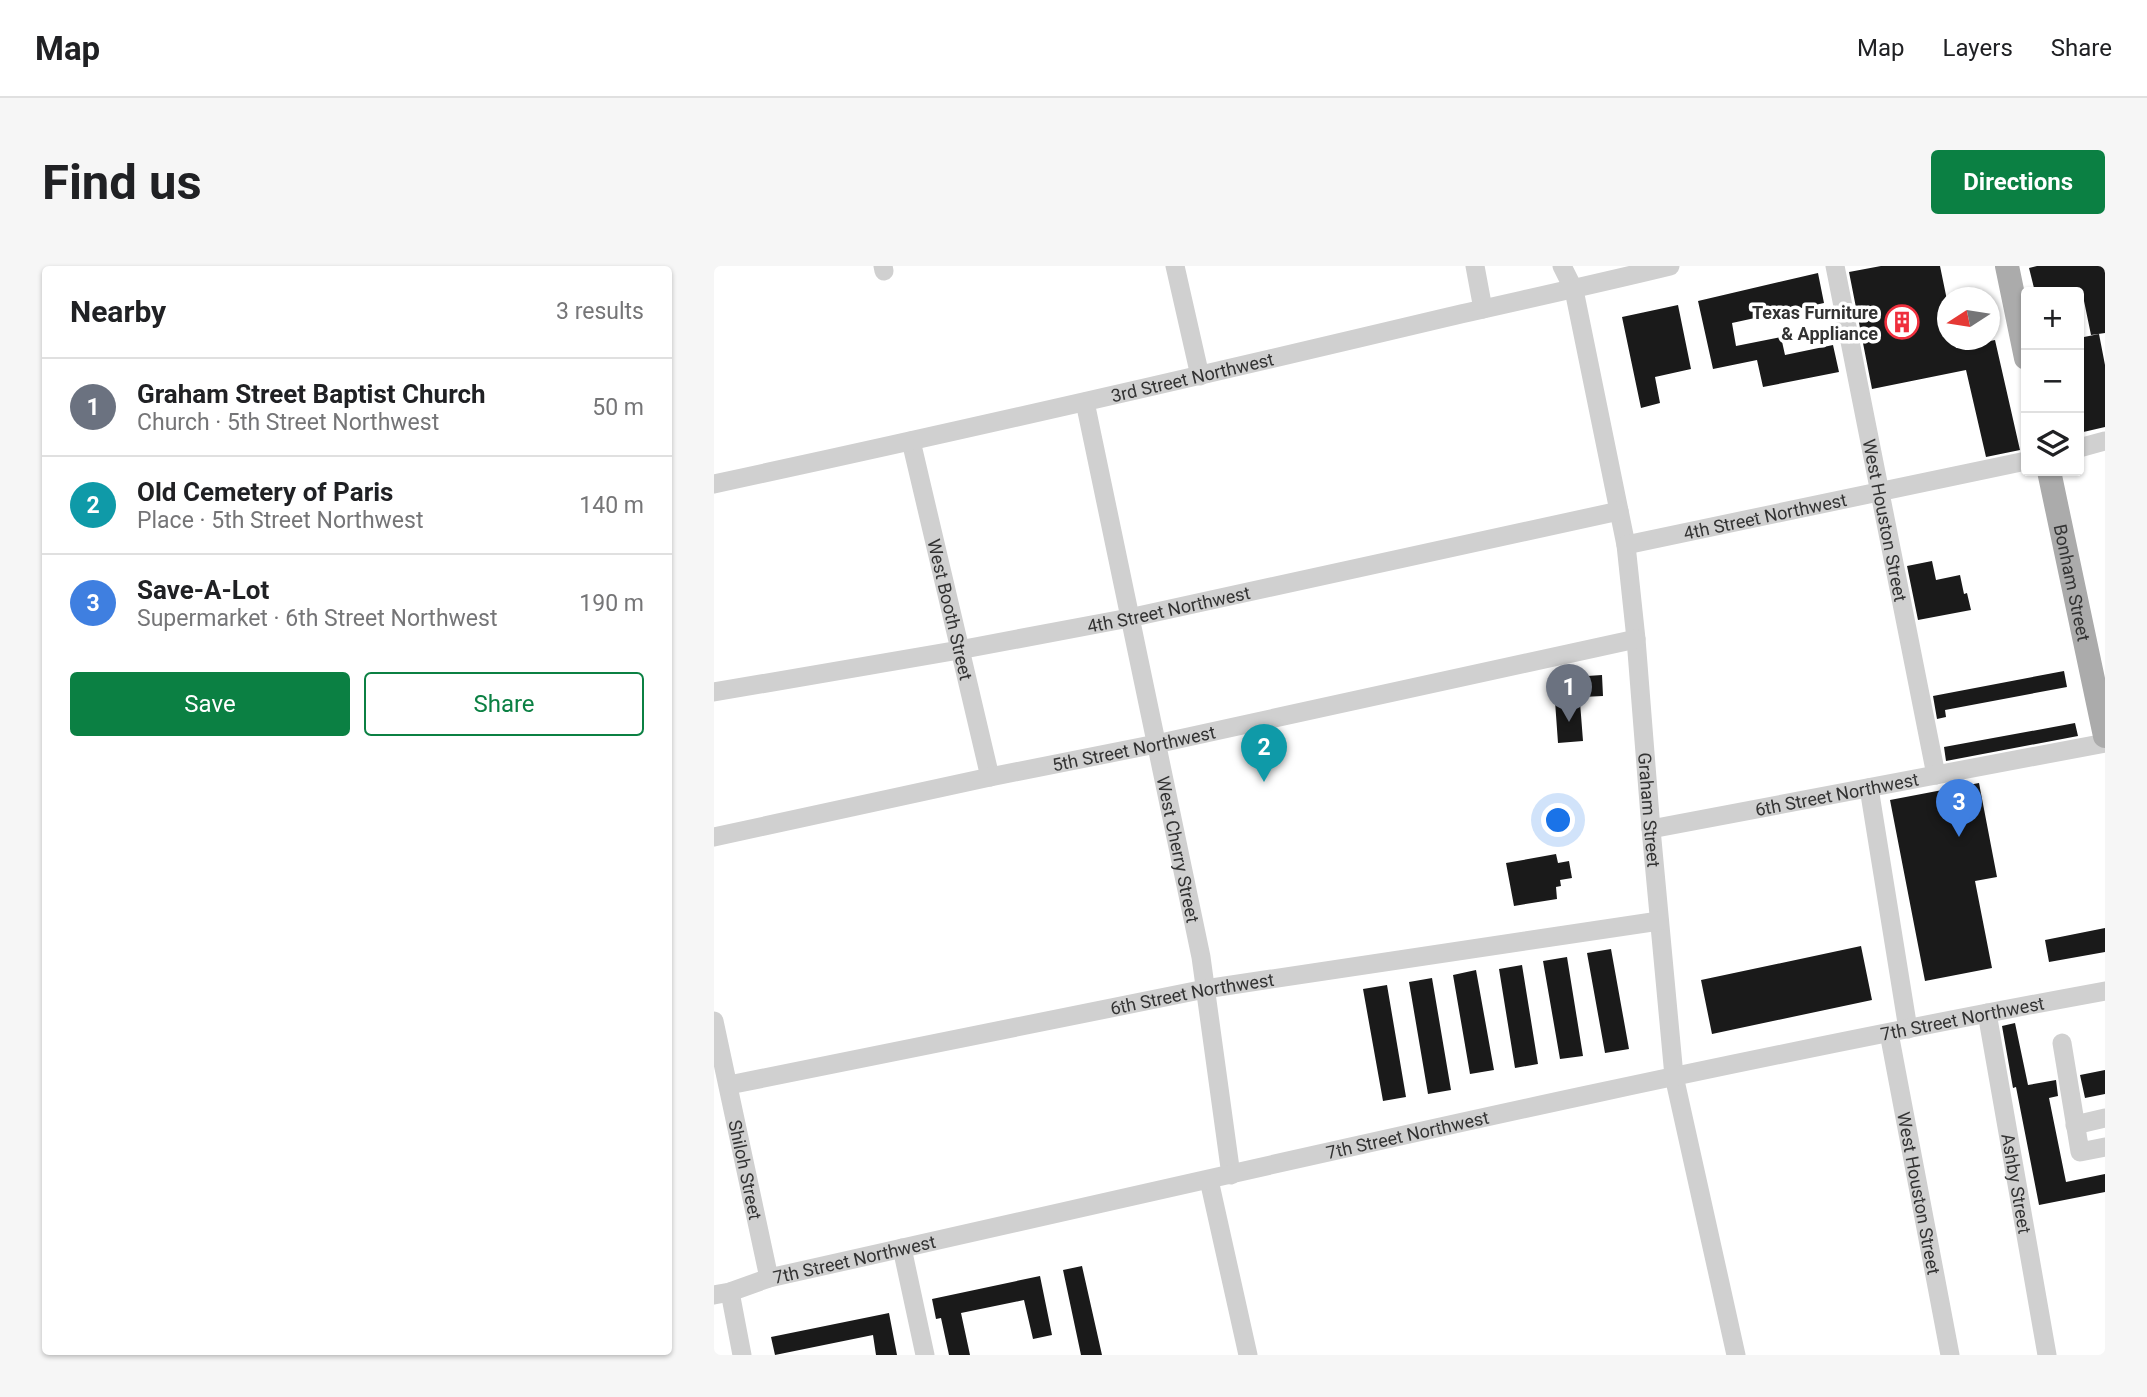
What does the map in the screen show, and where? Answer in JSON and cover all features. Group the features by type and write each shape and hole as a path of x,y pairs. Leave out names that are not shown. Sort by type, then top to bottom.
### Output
{"main road":[{"path":"2007,266 2024,350"},
{"name":"Bonham Street","path":"2050,476 2105,736"}],"street":[{"path":"1175,266 1200,376"},
{"path":"1475,266 1483,309"},
{"name":"Graham Street","path":"1562,266 1574,290 1626,545 1674,1076 1736,1355"},
{"name":"3rd Street Northwest","path":"714,484 911,442 1670,266"},
{"name":"West Houston Street","path":"1835,266 1936,775"},
{"name":"West Cherry Street","path":"1085,402 1201,957 1231,1174"},
{"path":"2084,447 2105,441"},
{"name":"West Booth Street","path":"911,442 990,777"},
{"name":"4th Street Northwest","path":"1626,545 2021,462"},
{"name":"4th Street Northwest","path":"715,690 959,650 1129,618 1619,511"},
{"name":"5th Street Northwest","path":"714,837 1636,639"},
{"name":"6th Street Northwest","path":"1651,829 2105,743"},
{"name":"West Houston Street","path":"1869,788 1898,1031 1950,1355"},
{"name":"6th Street Northwest","path":"729,1085 1205,989 1659,921"},
{"name":"7th Street Northwest","path":"722,1294 768,1278 1674,1076 2105,991"},
{"name":"Ashby Street","path":"1987,1013 2047,1355"},
{"name":"Shiloh Street","path":"714,1021 768,1278"},
{"path":"2062,1043 2080,1152 2105,1147"},
{"path":"2076,1125 2105,1118"},
{"path":"1209,1180 1248,1355"},
{"path":"902,1248 925,1355"},
{"path":"722,1294 742,1355"}],"building":[{"name":"Texas Furniture & Appliance","path":"1881,266 1940,266 1944,287 1937,287 1937,350 1997,350 2020,450 1986,457 1966,370 1872,389 1849,272"},
{"path":"2105,266 2105,333 2091,335 2084,287 2034,287 2029,268"},
{"path":"1818,273 1824,303 1732,323 1736,346 1781,337 1785,355 1833,345 1839,372 1763,387 1757,360 1713,369 1698,301"},
{"path":"1678,305 1691,369 1655,377 1660,403 1641,408 1622,317"},
{"path":"2099,334 2105,365 2105,427 2084,432 2084,350 2084,337"},
{"path":"1932,561 1936,580 1960,575 1971,610 1918,620 1907,566"},
{"path":"2064,671 2067,687 1945,710 1946,717 1937,719 1933,696"},
{"path":"1602,675 1603,696 1582,697 1580,702 1583,741 1558,743 1555,701 1552,701 1551,686 1558,685 1557,678"},
{"path":"2075,723 2078,736 1946,761 1944,747"},
{"path":"1979,783 1997,877 1975,881 1992,968 1925,981 1890,800"},
{"path":"1556,854 1558,863 1569,861 1572,878 1560,880 1561,886 1556,887 1557,899 1514,906 1506,863"},
{"path":"2105,928 2105,952 2049,962 2045,940"},
{"path":"1861,946 1872,1000 1712,1034 1701,980"},
{"path":"1611,949 1629,1049 1605,1053 1587,953"},
{"path":"1567,957 1583,1056 1560,1059 1543,961"},
{"path":"1522,965 1538,1064 1515,1068 1499,969"},
{"path":"1476,970 1494,1070 1470,1074 1453,975"},
{"path":"1432,978 1451,1090 1428,1094 1409,982"},
{"path":"1387,985 1406,1097 1383,1101 1363,989"},
{"path":"2015,1023 2028,1085 2056,1080 2058,1096 2049,1098 2066,1182 2105,1174 2105,1192 2039,1205 2002,1026"},
{"path":"2105,1070 2105,1094 2085,1098 2080,1075"},
{"path":"1082,1266 1102,1355 1081,1355 1063,1270"},
{"path":"1040,1276 1052,1335 1033,1339 1024,1300 961,1313 970,1355 949,1355 941,1318 936,1319 932,1299"},
{"path":"889,1313 897,1355 876,1355 873,1335 775,1355 771,1337"}],"place":[{"name":"Texas Furniture & Appliance","path":"1902,322"},
{"name":"Graham Street Baptist Church","path":"1569,722"},
{"name":"Old Cemetery of Paris","path":"1264,782"},
{"name":"Save-A-Lot","path":"1959,837"}]}
